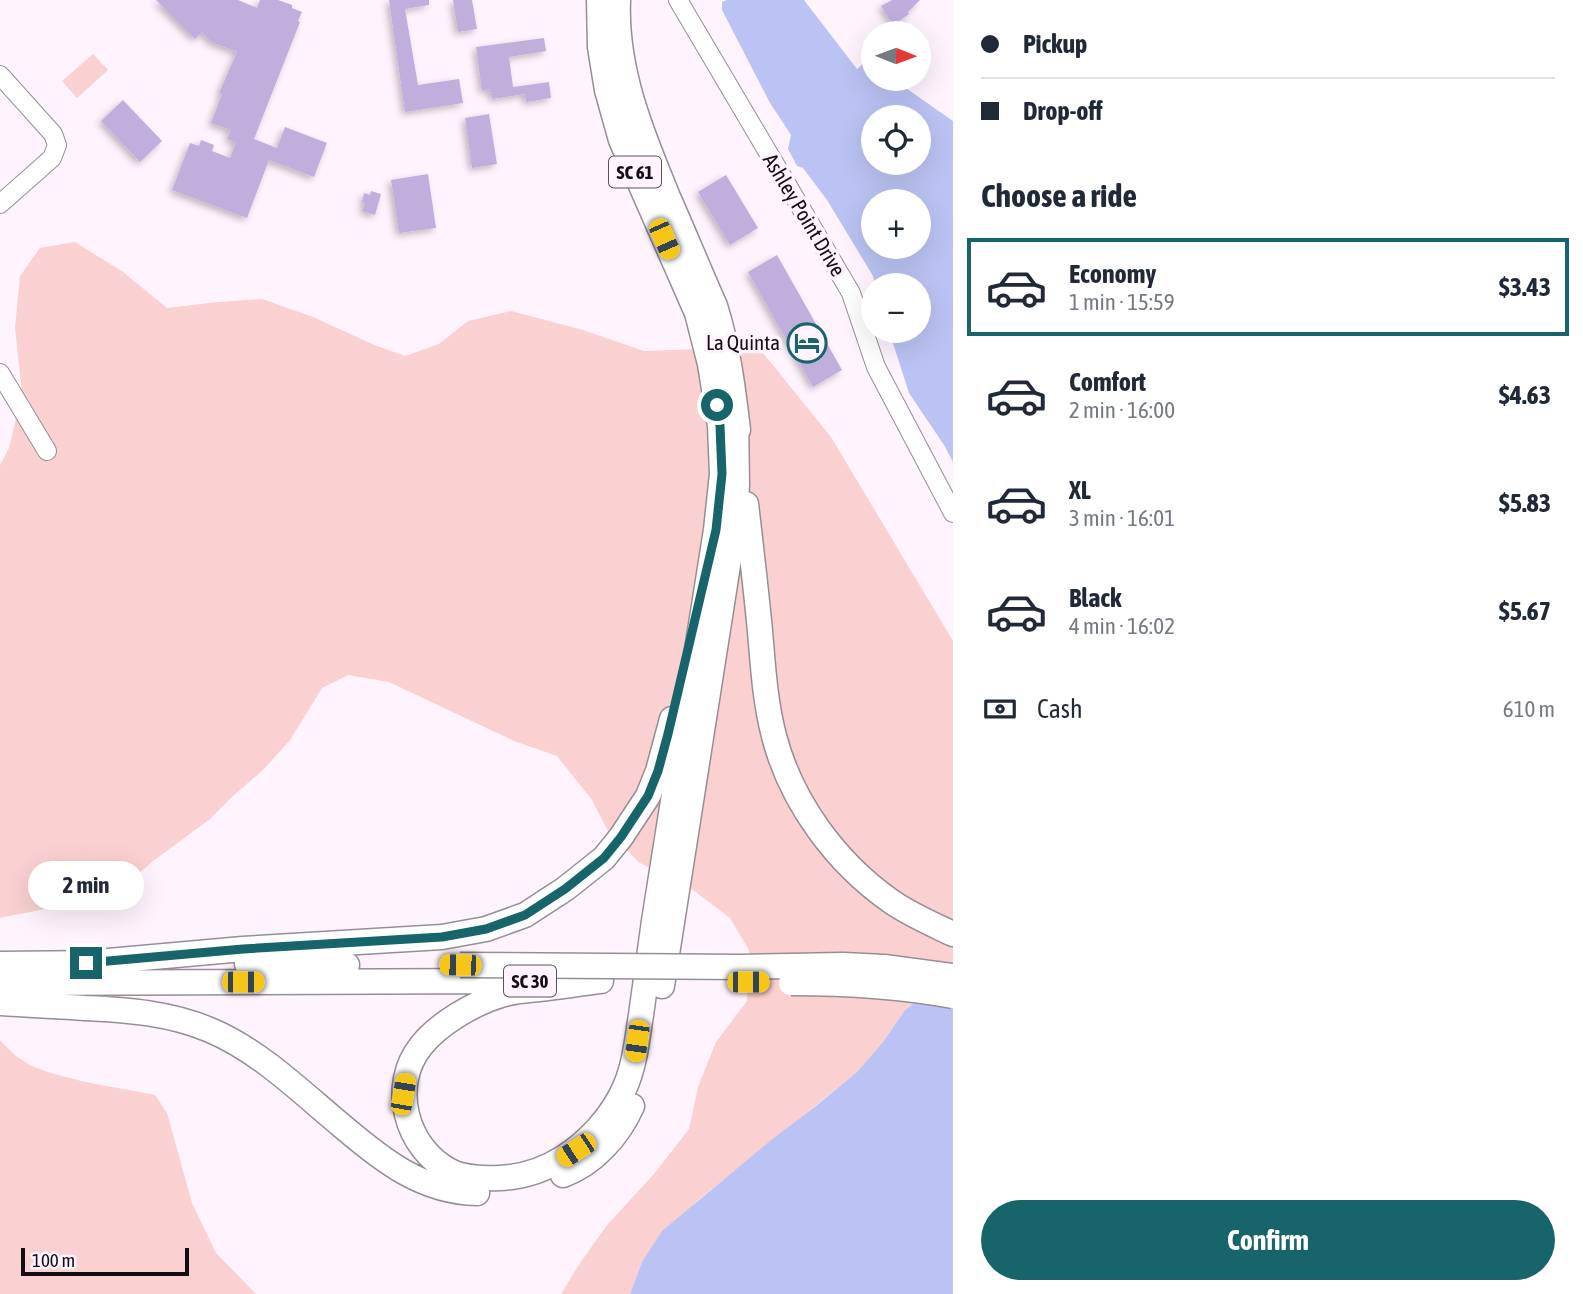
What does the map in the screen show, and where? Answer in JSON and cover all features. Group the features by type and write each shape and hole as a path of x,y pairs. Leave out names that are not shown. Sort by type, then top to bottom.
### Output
{"highway":[{"name":"SC 61","path":"600,4 600,47 607,90 621,140 697,313 713,333 732,377 736,415"},
{"name":"SC 61","path":"713,333 710,364 720,426 722,474 716,530"},
{"path":"736,415 766,701 774,738 786,772 817,827 854,870 892,902 916,917 953,934"},
{"path":"0,1003 136,1010 165,1015 209,1029 237,1044 276,1072 372,1151 402,1172 436,1187 466,1193 505,1193 568,1174 593,1157 615,1135 628,1114 641,1088 650,1060 734,527 737,485 736,415"},
{"path":"86,963 243,949 442,937 486,929 525,915 565,889 604,858 648,796 668,734 716,530"},
{"path":"601,981 504,993 458,1015 421,1046 406,1076 403,1094 408,1122 429,1156 452,1172 484,1179 515,1177 551,1167 576,1150 612,1111 625,1089 633,1065 716,530"},
{"name":"SC 30","path":"0,964 729,967 844,965 953,976"},
{"name":"SC 30","path":"0,984 601,981 827,983 909,988 953,996"}],"street":[{"name":"Ashley Point Drive","path":"678,0 851,293 876,367 953,513"},
{"path":"0,75 53,134 57,145 52,158 0,204"},
{"path":"0,373 47,451"}],"shaded area":[{"path":"93,54 108,70 77,98 62,81"},
{"path":"75,242 123,272 167,308 262,299 313,317 405,356 439,344 468,321 511,311 583,330 644,351 700,349 754,342 831,437 953,641 953,964 927,993 905,1010 883,1042 857,1072 696,1202 642,1262 630,1294 561,1294 608,1224 654,1174 689,1129 698,1087 716,1042 747,1001 749,950 730,918 693,890 640,863 608,831 592,800 557,756 514,741 389,682 348,675 322,688 290,740 263,770 210,819 136,875 100,894 61,906 0,918 0,465 9,448 22,393 15,328 20,276 40,248"},
{"path":"0,1040 25,1062 48,1072 155,1095 167,1113 192,1203 216,1253 256,1294 0,1294"}],"water":[{"path":"727,0 804,0 857,69 861,65 861,91 910,91 930,105 861,105 861,175 931,175 931,106 953,121 953,462 909,393 893,343 931,343 931,273 871,273 863,259 931,259 931,189 861,189 861,256 827,200 803,168 797,166 788,149 791,135 770,103 722,10 722,2"},
{"path":"953,964 953,1294 630,1294 642,1262 662,1231 857,1072 883,1042 905,1010 927,993"}],"building":[{"path":"156,0 238,0 257,8 260,0 278,0 302,12 254,139 277,148 285,127 327,143 314,177 269,160 247,218 172,190 190,143 199,146 201,140 214,145 212,151 230,158 236,142 227,139 231,130 211,123 222,94 219,93 237,52 211,42 202,32 195,39"},
{"path":"389,0 429,0 429,5 405,9 418,85 459,79 463,103 405,112"},
{"path":"453,0 472,0 477,29 458,32"},
{"path":"892,0 920,0 909,14 899,21 890,21 881,6"},
{"path":"544,38 546,51 509,57 513,87 549,82 551,98 526,102 525,94 492,99 490,89 482,91 476,47"},
{"path":"123,100 162,141 140,162 101,121"},
{"path":"489,114 497,164 472,168 465,118"},
{"path":"428,174 436,228 399,233 391,180"},
{"path":"726,175 758,228 730,245 698,192"},
{"path":"371,191 381,194 375,215 362,211 364,193 370,195"},
{"name":"La Quinta","path":"777,255 842,370 813,387 748,272"}],"place":[{"name":"La Quinta","path":"807,343"}],"route":[{"path":"86,963 243,949 442,937 486,929 525,915 565,889 604,858 648,796 668,734 716,530 722,474 717,405"}]}
